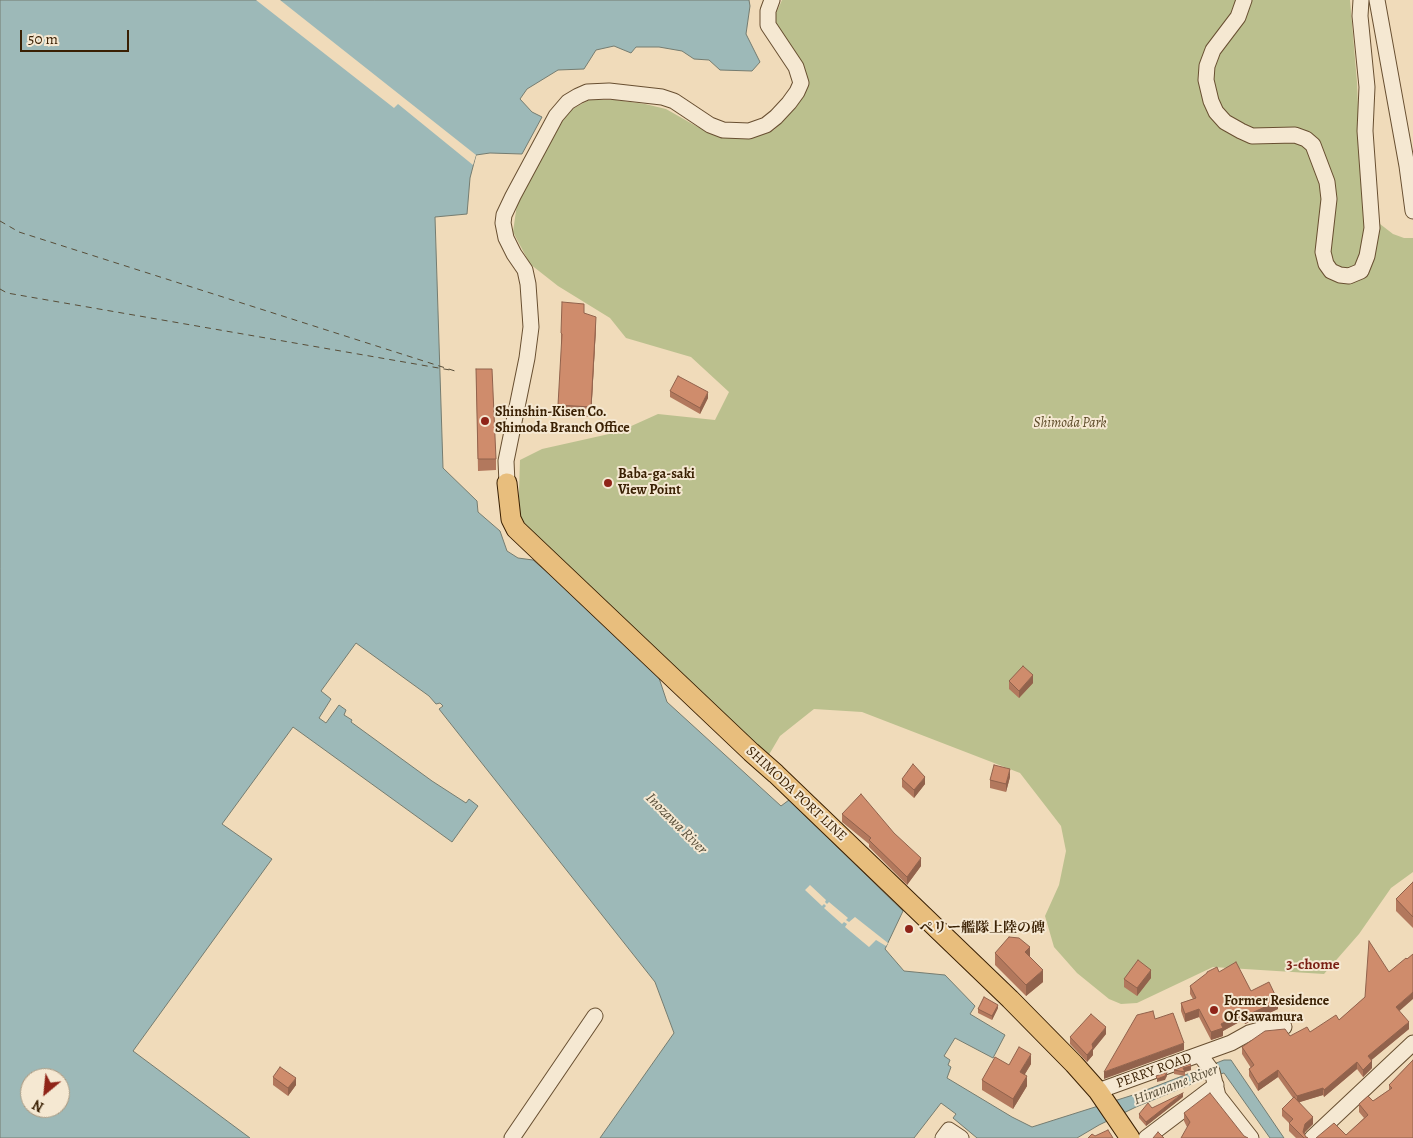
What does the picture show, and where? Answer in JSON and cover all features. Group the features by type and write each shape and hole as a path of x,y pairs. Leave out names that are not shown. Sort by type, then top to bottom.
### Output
{"main road":[{"name":"SHIMODA PORT LINE","path":"508,483 508,506 516,529 970,960 1074,1064 1101,1094 1130,1138"}],"street":[{"path":"508,483 506,461 523,383 531,327 528,284 525,270 506,238 503,223 504,215 556,116 568,102 578,96 587,92 609,91 662,97 674,101 710,125 723,130 750,131 766,125 789,103 801,83 796,67 768,25 768,11 772,0"},
{"path":"1244,0 1238,17 1213,50 1207,66 1206,80 1211,101 1216,112 1225,122 1241,132 1252,136 1294,135 1306,139 1313,145 1327,182 1329,199 1323,252 1326,264 1332,271 1340,275 1350,276 1361,271 1368,256 1372,228 1365,131 1367,87 1360,16 1361,0"},
{"path":"1377,0 1407,166 1413,211"},
{"path":"512,1138 595,1016"},
{"path":"1146,1138 1210,1070 1264,1029 1284,1027"},
{"path":"1312,1138 1413,1043"},
{"path":"1210,1070 1218,1096 1251,1138"},
{"name":"PERRY ROAD","path":"1101,1094 1210,1070"},
{"path":"943,1138 949,1130 961,1138"}],"green space":[{"name":"Shimoda Park","path":"782,0 1350,0 1357,82 1360,156 1371,212 1380,224 1393,234 1404,238 1413,238 1413,872 1391,888 1359,934 1324,974 1213,967 1137,1003 1121,1004 1109,999 1077,973 1054,947 1045,916 1059,885 1066,851 1061,826 1020,773 862,712 814,709 780,736 767,758 518,522 520,460 542,449 618,432 658,414 715,420 729,392 691,357 626,338 610,318 558,286 530,264 513,232 517,204 567,112 589,100 616,100 666,109 696,126 724,138 752,137 774,130 797,106 805,83 774,18"}],"water":[{"path":"0,0 749,0 750,6 746,34 760,62 752,71 720,70 709,60 694,59 682,51 659,47 636,47 631,53 614,46 596,50 584,69 558,70 527,89 520,99 532,112 542,117 522,154 490,153 476,155 470,178 467,214 435,217 443,468 477,501 478,512 500,531 507,551 518,558 533,560 593,612 659,678 667,702 781,806 789,800 903,911 885,949 904,971 945,975 975,1006 970,1014 1005,1035 993,1058 955,1038 944,1056 950,1060 948,1065 951,1067 947,1078 1032,1127 1133,1095 1224,1060 1231,1060 1284,1138 1270,1138 1224,1073 1206,1078 1136,1107 1077,1138 977,1138 953,1118 956,1114 941,1103 914,1138 600,1138 674,1033 655,982 439,709 443,706 440,703 436,704 429,696 356,643 321,691 331,699 319,718 326,723 339,705 346,710 344,715 352,720 351,722 432,781 466,803 469,799 478,806 452,842 293,727 222,824 272,859 133,1051 250,1138 0,1138"}],"pier":[{"path":"256,0 280,0 476,155 473,165 398,104 394,108"},
{"path":"810,885 826,900 827,904 829,902 848,918 846,920 849,922 855,917 888,943 886,946 876,940 869,947 845,927 847,924 844,922 842,924 824,908 826,906 824,904 822,906 805,890"}],"building":[{"path":"562,302 584,304 584,313 596,317 591,407 558,405"},
{"path":"476,369 492,369 496,459 478,459"},
{"path":"678,376 708,392 700,408 670,391"},
{"path":"1023,666 1033,675 1019,691 1009,681"},
{"path":"913,764 925,777 914,790 902,779"},
{"path":"994,765 1010,769 1006,784 990,780"},
{"path":"861,794 894,833 921,858 907,877 869,840 871,838 842,814"},
{"path":"1413,882 1413,917 1396,899"},
{"path":"1009,937 1019,938 1030,947 1025,952 1043,970 1026,985 995,953"},
{"path":"1369,941 1389,972 1413,954 1413,992 1396,1007 1409,1022 1368,1056 1372,1061 1363,1070 1357,1062 1324,1090 1323,1088 1297,1096 1278,1070 1258,1084 1249,1069 1254,1065 1242,1047 1265,1031 1285,1029 1290,1036 1307,1027 1310,1032 1336,1015 1339,1020 1365,997"},
{"path":"1138,960 1151,970 1137,988 1124,979"},
{"path":"1236,962 1251,991 1269,982 1278,1001 1245,1016 1243,1012 1221,1024 1223,1028 1211,1032 1199,1009 1185,1014 1181,1003 1196,998 1190,986 1207,972 1217,967 1219,972"},
{"path":"984,997 998,1005 992,1016 978,1009"},
{"path":"1153,1011 1155,1019 1173,1013 1184,1043 1104,1072 1137,1015"},
{"path":"1091,1014 1106,1027 1092,1044 1093,1048 1087,1055 1070,1037"},
{"path":"1019,1047 1031,1054 1020,1072 1027,1076 1013,1099 982,1080 995,1057 1009,1065"},
{"path":"1413,1060 1413,1138 1316,1138 1334,1123 1346,1135 1368,1115 1359,1104 1368,1096 1373,1101 1392,1088 1389,1085"},
{"path":"1190,1064 1191,1066 1183,1068 1185,1072 1174,1070"},
{"path":"280,1067 296,1078 288,1088 273,1077"},
{"path":"1167,1072 1165,1076 1157,1079 1156,1076"},
{"path":"1183,1093 1146,1122 1139,1114 1148,1103 1152,1108"},
{"path":"1210,1093 1244,1136 1248,1138 1181,1138 1190,1122 1184,1113"},
{"path":"1294,1097 1313,1117 1305,1124 1303,1132 1308,1138 1304,1138 1289,1123 1293,1119 1282,1109"},
{"path":"1108,1130 1113,1138 1088,1138 1092,1134 1095,1136"},
{"path":"1158,1132 1164,1138 1153,1138"}],"ferry route":[{"path":"0,221 19,232 455,371"},
{"path":"0,289 7,293 450,370"}],"place":[{"name":"Shinshin-Kisen Co. Shimoda Branch Office","path":"485,421"},
{"name":"Baba-ga-saki View Point","path":"608,483"},
{"name":"ペリー艦隊上陸の碑","path":"909,929"},
{"name":"Former Residence Of Sawamura","path":"1214,1010"}],"district":[{"name":"3-chome","path":"1313,965"}],"water label":[{"name":"Inozawa River","path":"676,824"},
{"name":"Hiraname River","path":"1176,1085"}]}
